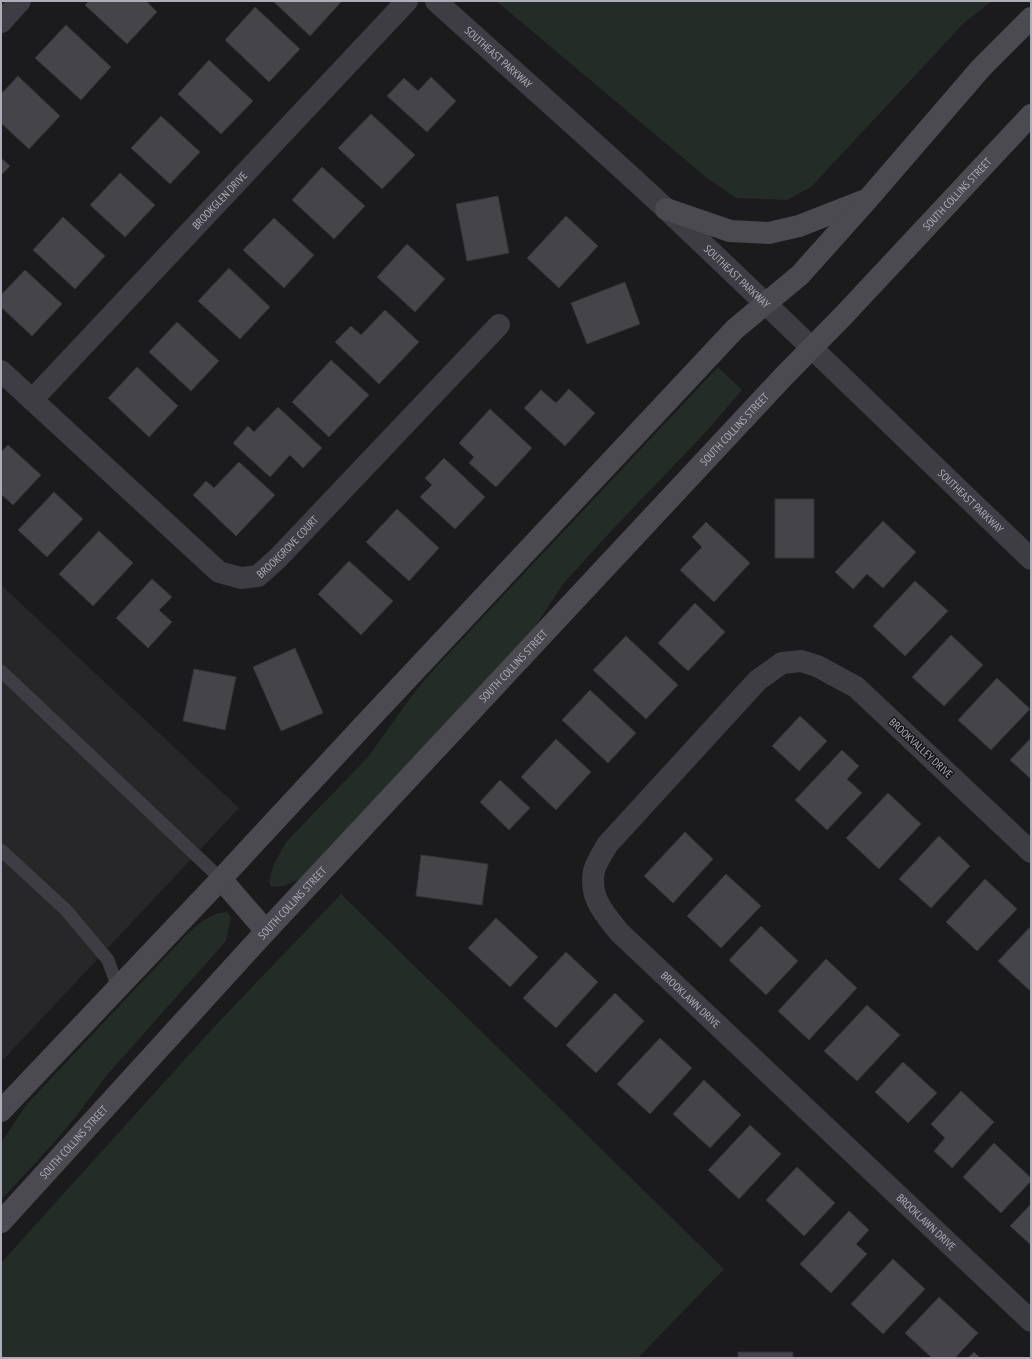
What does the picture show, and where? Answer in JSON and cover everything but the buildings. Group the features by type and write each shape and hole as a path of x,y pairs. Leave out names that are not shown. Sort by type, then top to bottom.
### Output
{"main road":[{"path":"1,1111 221,879 735,329 767,304 800,275 981,68 1031,18"},
{"name":"SOUTH COLLINS STREET","path":"1,1222 266,931 779,382 812,349 1031,115"},
{"path":"666,209 730,231 769,233 799,226 868,199"},
{"path":"221,879 266,931"}],"street":[{"path":"1,22 20,1"},
{"name":"BROOKGLEN DRIVE","path":"32,400 407,1"},
{"name":"SOUTHEAST PARKWAY","path":"436,1 666,209 767,304 1031,559"},
{"name":"BROOKGROVE COURT","path":"1,371 219,572 241,578 258,576 278,558 499,325"},
{"name":"BROOKVALLEY DRIVE","path":"801,661 817,666 856,687 1031,852"},
{"name":"BROOKLAWN DRIVE","path":"801,661 782,663 758,680 607,846 594,870 594,892 598,906 619,932 1031,1321"}],"lane":[{"path":"1,671 221,879"},
{"path":"1,850 66,910 108,960 118,988"}],"shaded area":[{"path":"496,1 992,1 964,23 811,187 787,200 736,198 707,178"},
{"path":"718,367 742,390 705,433 613,529 563,584 533,630 300,879 284,886 271,887 269,881 273,866 286,842 368,757 416,690"},
{"path":"1,585 239,808 1,1062"},
{"path":"341,894 724,1269 638,1358 1,1358 1,1263 214,1027"},
{"path":"227,912 231,917 226,941 107,1075 52,1145 1,1200 1,1143 26,1105 187,934 210,916"}]}
